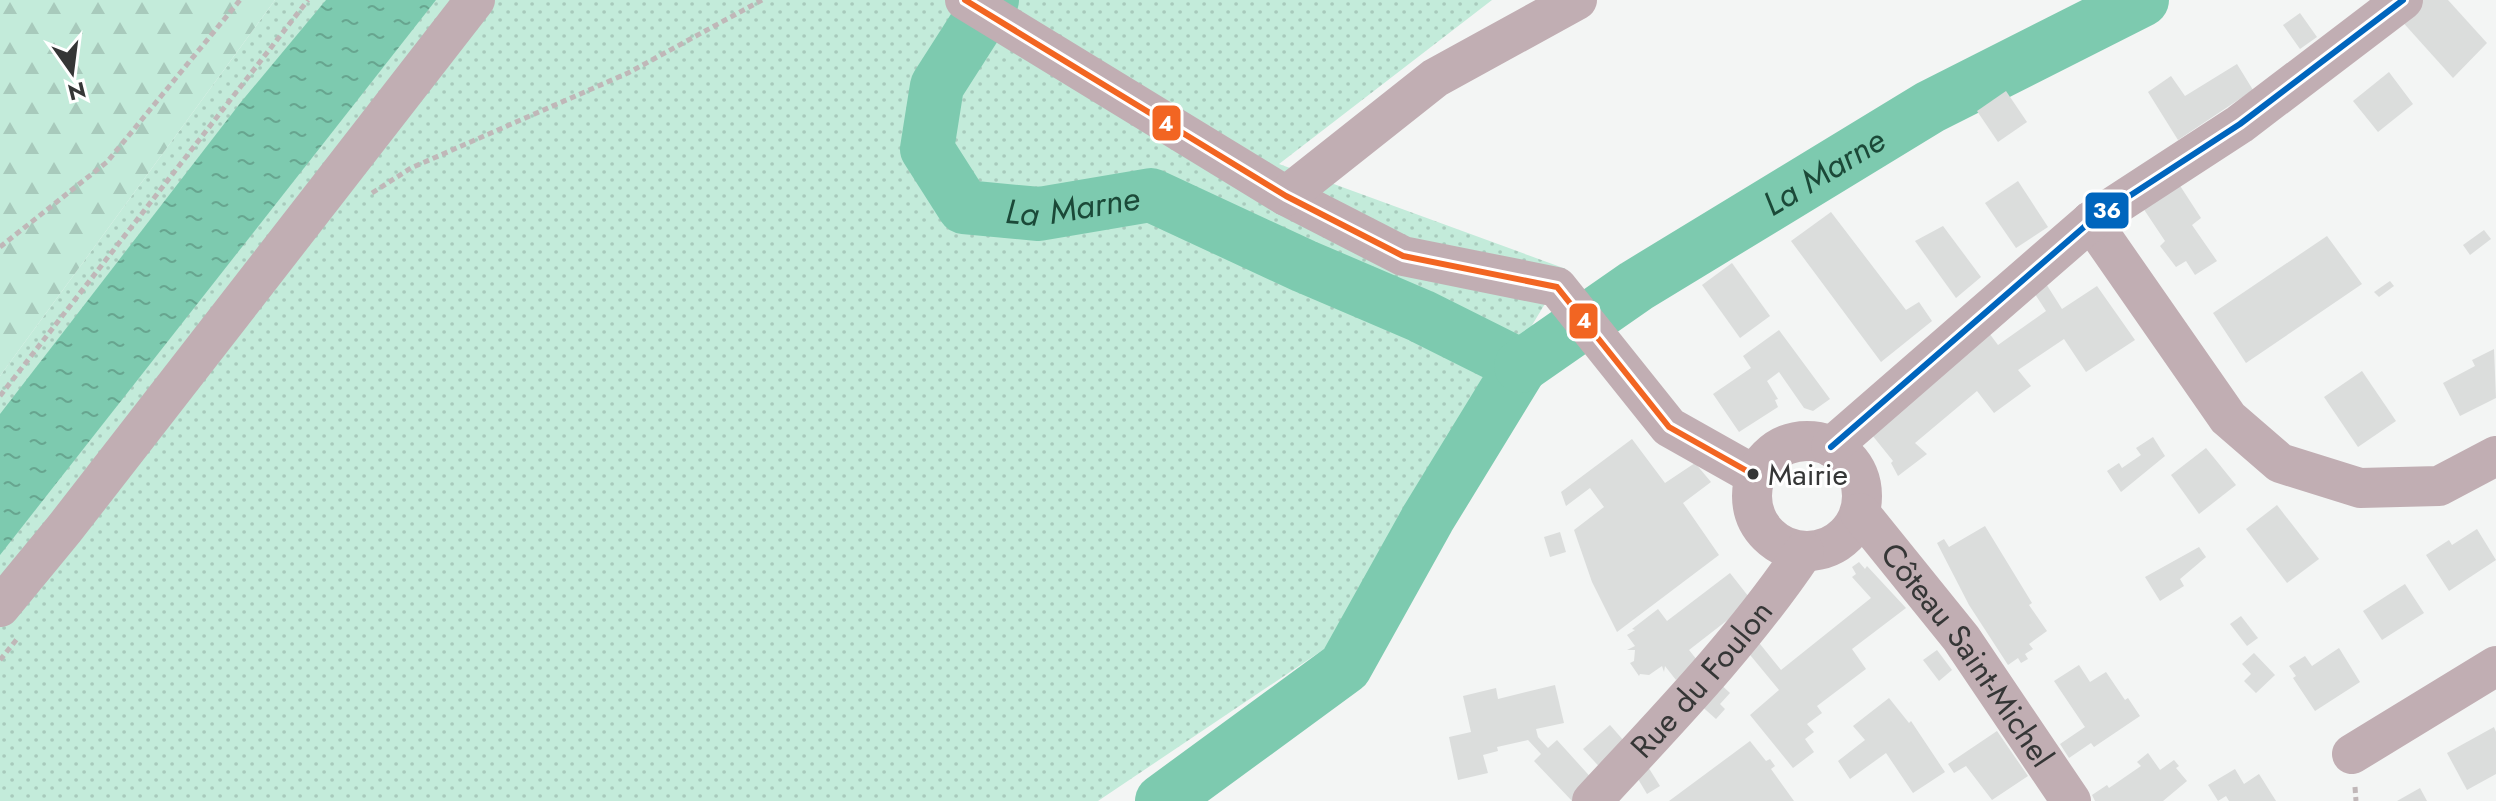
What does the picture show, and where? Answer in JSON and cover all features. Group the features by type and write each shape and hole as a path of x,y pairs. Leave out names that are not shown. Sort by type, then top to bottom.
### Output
{"street":[{"path":"0,607 65,528 475,0"},
{"path":"1286,196 1435,78 1577,0"},
{"path":"1831,447 2091,221 2240,124 2384,6"},
{"path":"981,10 1286,196 1403,256 1557,287 1669,427 1756,476"},
{"path":"2091,221 2228,418 2280,463 2360,488 2439,486 2496,456"},
{"path":"1814,442 1831,447 1844,456 1861,482 1860,513 1851,529 1838,542 1822,550 1787,548 1772,539 1761,526 1754,510 1752,493 1756,476 1779,449 1796,443 1814,442"},
{"name":"Côteau Saint-Michel","path":"1860,513 1961,638 2071,801"},
{"name":"Rue du Foulon","path":"1592,801 1677,710 1771,601 1804,551"},
{"path":"2352,754 2496,666"}],"path":[{"path":"0,247 107,162 240,0"},
{"path":"0,396 308,0"},
{"path":"363,201 383,184 411,168 628,73 762,0"}],"green space":[{"path":"0,0 275,0 0,376"},
{"path":"275,0 1492,0 1279,164 1566,269 1345,635 1098,801 0,801 0,376"}],"water":[{"path":"326,0 436,0 0,555 0,414 241,102"}],"building":[{"path":"2423,0 2448,0 2487,43 2453,78 2399,18"},
{"path":"2300,13 2317,37 2300,49 2283,25"},
{"path":"2237,64 2253,90 2178,140 2148,92 2171,76 2185,96"},
{"path":"2389,72 2413,104 2378,132 2353,101"},
{"path":"2006,91 2027,122 1998,142 1977,111"},
{"path":"2175,178 2201,218 2192,225 2217,261 2195,275 2186,261 2176,267 2160,246 2165,241 2137,199"},
{"path":"2018,181 2048,227 2016,248 1985,203"},
{"path":"1831,212 1906,310 1919,302 1932,321 1881,362 1791,241"},
{"path":"1943,226 1981,277 1956,298 1915,241"},
{"path":"2484,230 2491,239 2470,255 2463,245"},
{"path":"2327,236 2362,284 2246,363 2213,313"},
{"path":"1732,263 1770,316 1740,338 1702,285"},
{"path":"2043,279 2062,309 2097,286 2135,340 2086,372 2064,339 2018,370 2031,386 1994,413 1977,391 1915,443 1927,454 1898,476 1891,463 1893,461 1868,430 1983,325 1998,345 2046,311 2031,288"},
{"path":"2390,281 2394,286 2379,297 2374,292"},
{"path":"1779,330 1830,399 1813,411 1804,408 1779,372 1767,381 1778,399 1775,400 1778,407 1739,432 1713,394 1751,368 1743,356"},
{"path":"2494,349 2496,398 2460,416 2443,383 2475,366 2472,360"},
{"path":"2362,371 2396,421 2358,447 2324,397"},
{"path":"2153,437 2165,456 2121,492 2107,471 2119,463 2122,468 2141,455 2136,448"},
{"path":"1632,439 1665,483 1695,463 1711,482 1683,503 1719,555 1617,632 1592,582 1574,530 1604,507 1590,488 1566,506 1561,492"},
{"path":"2206,448 2236,485 2199,514 2171,475"},
{"path":"2277,505 2319,559 2287,583 2246,529"},
{"path":"1985,526 2047,631 2029,644 2033,649 2025,654 2028,659 2021,663 2018,658 2008,665 1969,605 1937,543 1944,539 1949,547"},
{"path":"2477,529 2496,560 2449,591 2426,555 2449,540 2452,545"},
{"path":"1560,532 1566,552 1550,557 1544,537"},
{"path":"2199,547 2206,557 2180,579 2184,586 2160,601 2145,577"},
{"path":"1859,562 1865,569 1867,566 1906,608 1852,649 1866,669 1817,706 1822,713 1807,724 1814,732 1805,739 1814,752 1793,768 1750,715 1779,690 1746,650 1756,639 1781,670 1871,598 1852,577 1856,574 1852,567"},
{"path":"1730,573 1752,601 1689,650 1701,665 1697,664 1676,680 1665,666 1664,672 1662,666 1649,675 1639,676 1630,663 1634,661 1635,650 1627,650 1635,646 1627,635 1635,630 1632,629 1658,609 1667,621"},
{"path":"2405,584 2424,613 2382,640 2363,611"},
{"path":"2241,616 2258,638 2247,646 2230,624"},
{"path":"2339,648 2360,682 2315,711 2293,678 2296,676 2289,666 2305,656 2312,666"},
{"path":"1937,650 1952,670 1939,681 1923,660"},
{"path":"2254,653 2275,675 2256,693 2244,681 2251,674 2242,664"},
{"path":"2079,665 2090,682 2106,672 2140,716 2094,747 2091,743 2069,758 2060,744 2085,727 2054,681"},
{"path":"1717,681 1730,693 1720,704 1725,709 1716,719 1698,703"},
{"path":"1555,685 1564,723 1536,729 1538,737 1548,748 1557,740 1595,782 1572,801 1534,761 1541,754 1528,740 1497,747 1498,751 1483,755 1488,773 1458,780 1449,737 1471,732 1463,696 1496,688 1498,699"},
{"path":"1889,698 1909,723 1911,721 1945,772 1913,793 1886,753 1850,779 1838,761 1865,740 1853,726"},
{"path":"1610,725 1631,749 1605,773 1583,749"},
{"path":"2494,727 2496,774 2467,790 2447,753"},
{"path":"1997,731 2028,776 1992,800 1966,766 1954,773 1948,764"},
{"path":"1750,741 1766,761 1770,759 1775,766 1771,769 1794,801 1669,801"},
{"path":"2148,753 2160,770 2174,760 2179,766 2176,768 2187,781 2163,801 2095,801 2092,795 2107,785 2109,788 2141,766 2137,762"},
{"path":"1645,762 1660,786 1647,794 1635,774"},
{"path":"2235,769 2244,784 2259,774 2276,801 2229,801 2226,796 2218,801 2208,785"},
{"path":"2420,788 2427,801 2397,801"}],"waterway":[{"name":"La Marne","path":"992,0 937,86 927,149 964,207 1039,214 1151,195 1421,316 1521,366 1428,518 1345,667 1162,801"},
{"name":"La Marne","path":"1521,366 1636,286 1930,107 2142,0"}],"transit line":[{"name":"4","path":"965,0 1286,196 1403,256 1557,287 1669,427 1756,476"},
{"name":"36","path":"1831,447 2091,221 2240,124 2403,0"}],"place":[{"name":"Mairie","path":"1753,474"}]}
